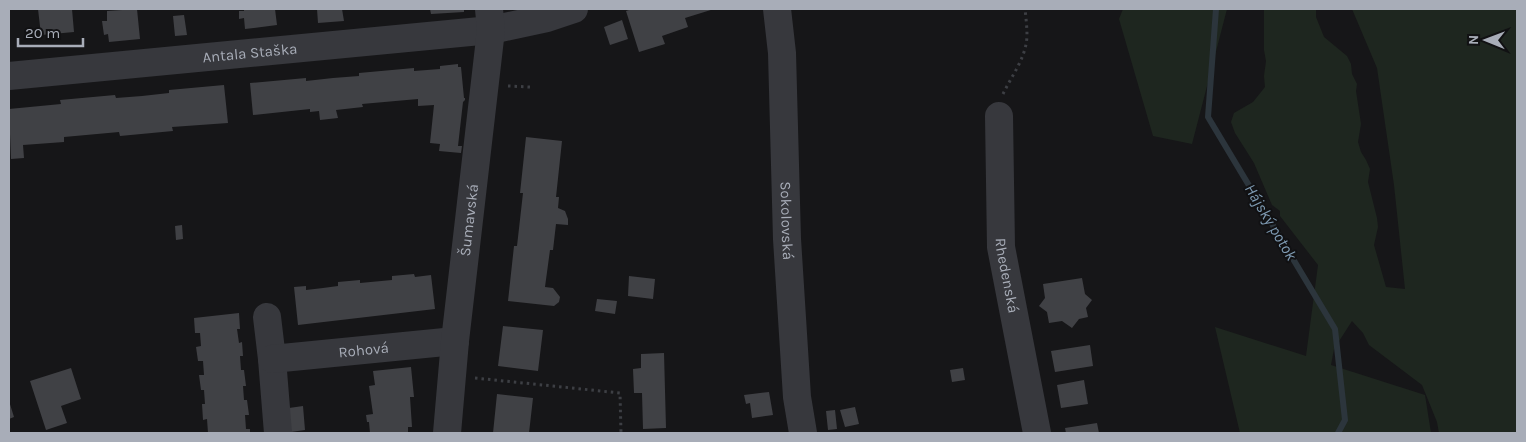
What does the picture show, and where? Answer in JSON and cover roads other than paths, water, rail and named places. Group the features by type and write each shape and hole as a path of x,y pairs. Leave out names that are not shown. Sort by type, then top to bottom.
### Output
{"street":[{"name":"Antala Staška","path":"9,76 490,19 547,18 574,9"},
{"name":"Sokolovská","path":"777,9 782,53 787,239 797,398 803,433"},
{"name":"Šumavská","path":"447,433 455,341 490,19"},
{"name":"Rhedenská","path":"999,116 1001,247 1037,433"},
{"path":"267,317 278,433"},
{"name":"Rohová","path":"272,359 455,341"}],"waterway":[{"name":"Hájský potok","path":"1216,9 1208,117 1335,329 1345,420 1338,433"}]}
